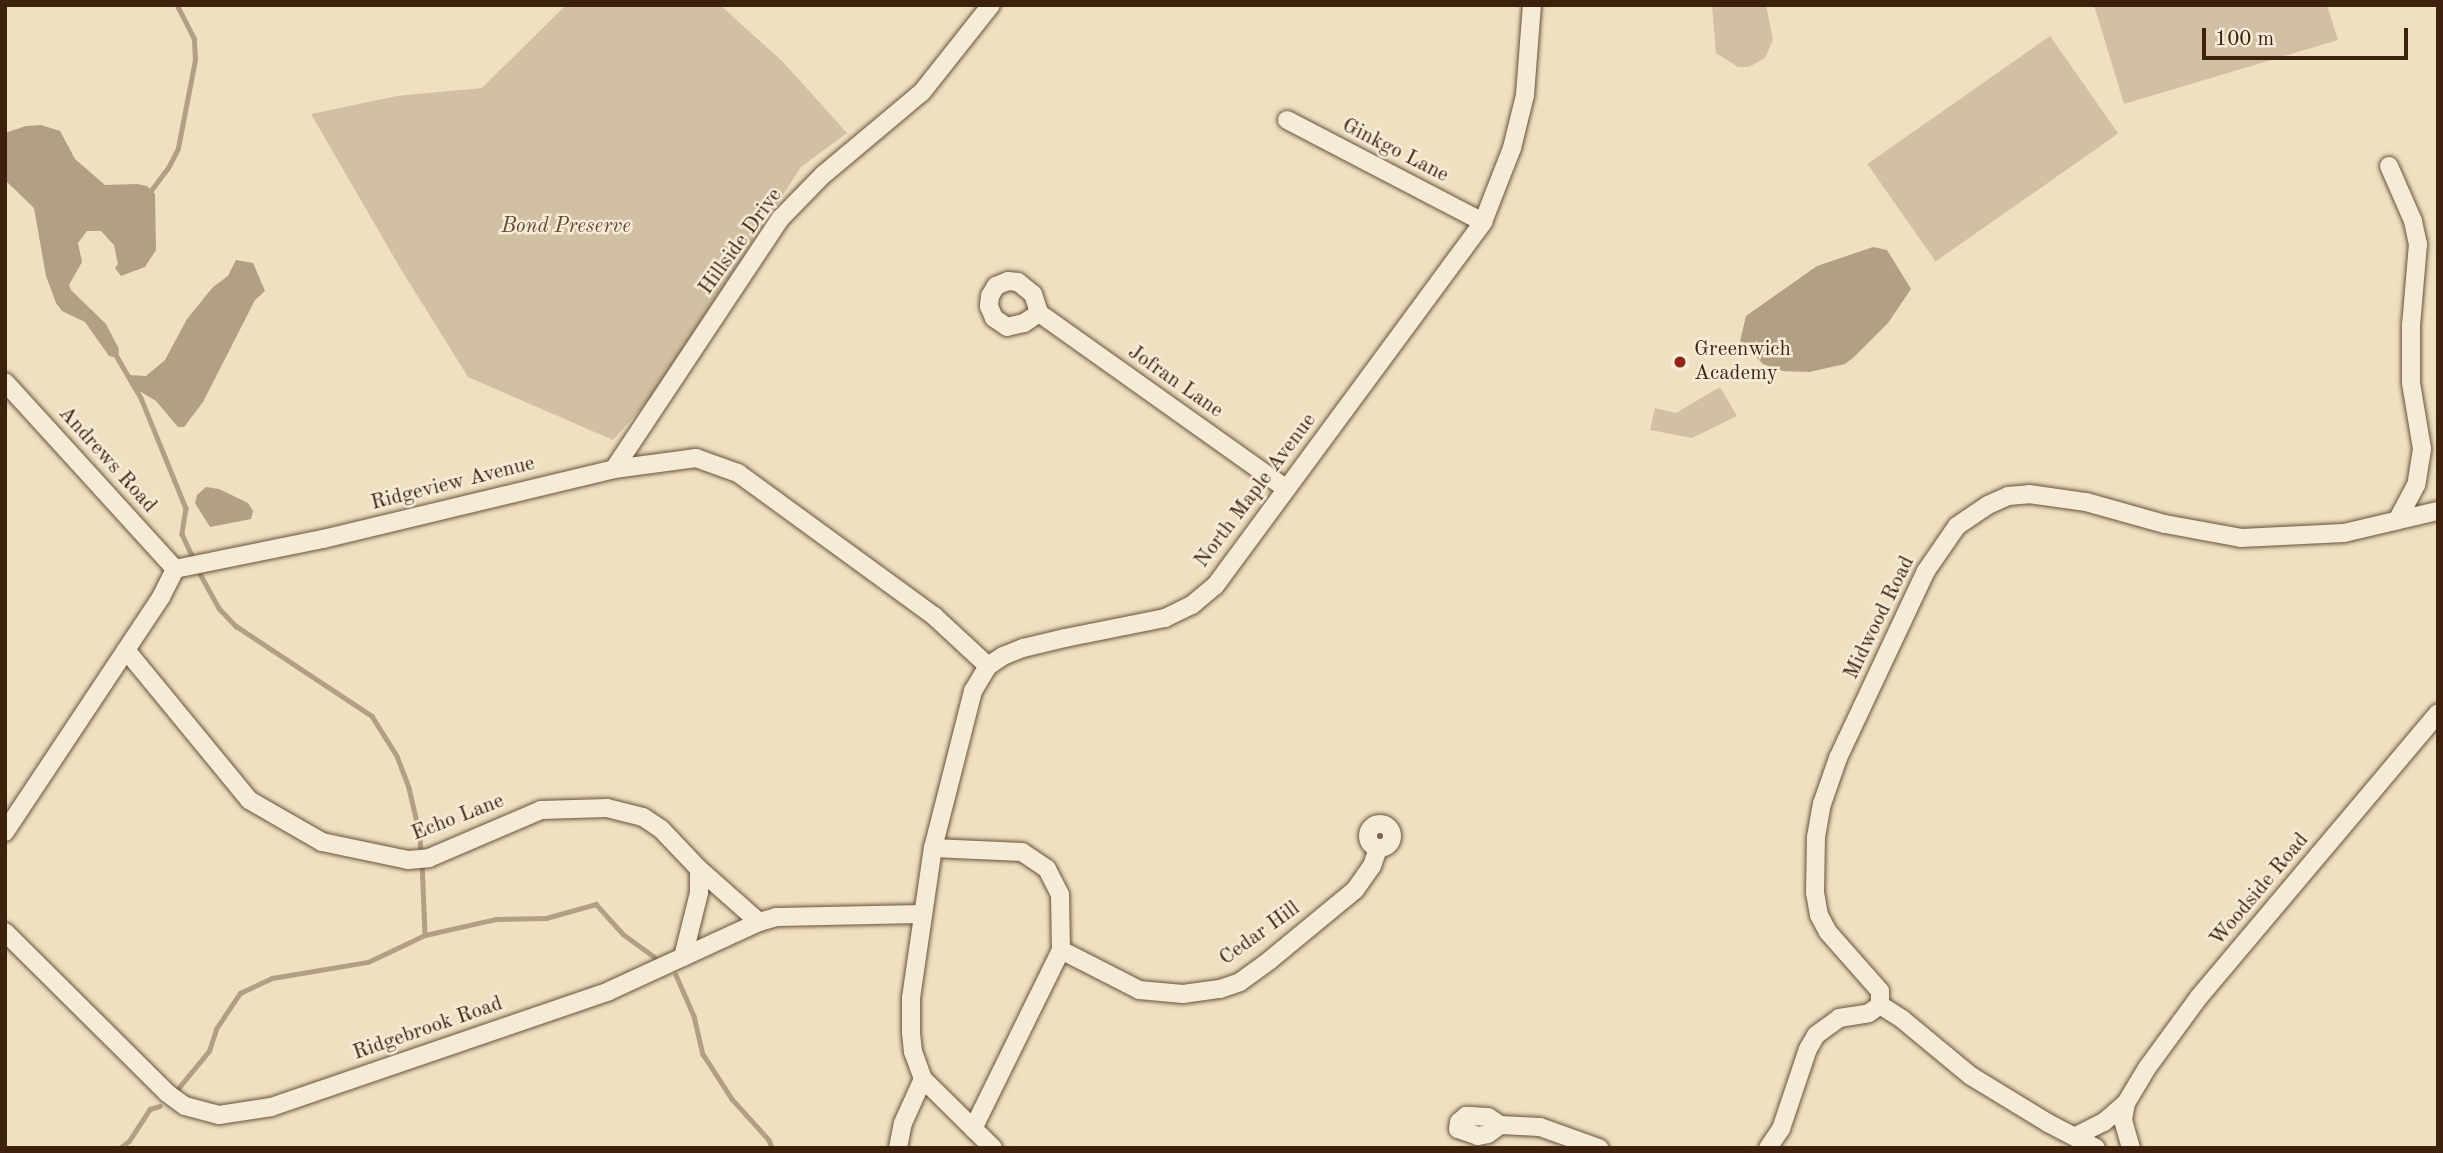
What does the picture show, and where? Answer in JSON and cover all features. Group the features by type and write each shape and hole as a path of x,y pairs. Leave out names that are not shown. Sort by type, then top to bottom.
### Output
{"street":[{"name":"Hillside Drive","path":"614,469 781,219 822,175 922,92 991,5"},
{"name":"North Maple Avenue","path":"988,666 1023,648 1165,618 1192,605 1215,586 1483,222 1512,148 1525,95 1532,5"},
{"name":"Ginkgo Lane","path":"1287,120 1483,222"},
{"path":"2389,166 2413,221 2418,244 2411,325 2411,383 2422,449 2416,485 2397,520"},
{"name":"Jofran Lane","path":"1039,313 1285,488"},
{"name":"Andrews Road","path":"5,382 188,567"},
{"path":"2422,449 2438,465"},
{"name":"Ridgeview Avenue","path":"188,567 323,539 614,469 696,458 738,473 934,617 988,666"},
{"name":"Midwood Road","path":"1880,1005 1880,991 1828,932 1819,915 1815,893 1815,858 1822,804 1838,758 1926,571 1957,526 1988,505 2008,496 2029,494 2086,502 2165,524 2241,538 2344,533 2438,512"},
{"path":"5,832 126,650 188,567"},
{"name":"Echo Lane","path":"126,650 249,800 322,842 408,860 429,858 541,810 607,808 643,817 661,829 699,869 759,922"},
{"path":"988,666 973,691 933,848 911,998 911,1033 913,1052 923,1080 993,1148"},
{"name":"Woodside Road","path":"2076,1136 2104,1122 2126,1103 2147,1068 2199,997 2438,713"},
{"path":"933,848 1022,852 1047,869 1060,894 1061,950 973,1129"},
{"name":"Cedar Hill","path":"1061,950 1139,990 1183,994 1220,989 1240,982 1355,890 1372,866 1378,849"},
{"path":"683,957 699,892 699,869"},
{"name":"Ridgebrook Road","path":"5,932 167,1093 185,1106 219,1115 241,1113 284,1102 609,991 759,922 776,917 923,914"},
{"path":"1768,1148 1781,1129 1801,1067 1816,1035 1839,1018 1869,1013 1880,1005 1902,1019 1971,1076 2048,1123 2096,1148"},
{"path":"898,1148 903,1123 923,1080"},
{"path":"2126,1103 2123,1120 2132,1148"},
{"path":"1500,1125 1540,1127 1599,1148"}],"green space":[{"name":"Bond Preserve","path":"566,5 720,5 782,61 847,133 801,167 653,395 613,440 468,377 399,266 311,114 397,96 482,88"},
{"path":"1712,5 1766,5 1773,40 1765,58 1749,67 1738,67 1716,53"},
{"path":"2094,5 2327,5 2338,40 2124,104"},
{"path":"2050,36 2118,133 1936,261 1867,164"},
{"path":"1720,387 1737,416 1692,438 1650,430 1655,408 1676,413"}],"shaded area":[{"path":"41,125 60,131 75,159 105,185 137,184 147,186 155,194 156,250 145,267 121,276 115,268 118,264 114,245 101,231 87,231 78,243 82,262 69,285 106,324 119,349 118,358 109,356 85,322 62,311 56,303 46,276 34,208 5,180 5,133 26,126"},
{"path":"1873,247 1887,250 1911,289 1888,323 1845,364 1809,372 1783,371 1763,364 1740,341 1746,316 1817,266"},
{"path":"236,260 253,263 265,291 255,300 203,402 184,427 178,427 156,401 131,386 129,375 146,376 165,360 187,319 213,287 228,276"},
{"path":"206,487 219,489 248,503 253,511 251,519 210,527 195,503 197,495"}],"waterway":[{"path":"149,193 168,168 178,148 195,60 194,39 177,5"},
{"path":"116,355 141,398 186,508 182,534 195,562"},
{"path":"198,570 219,608 236,626 372,716 397,756 409,788 420,835 421,853"},
{"path":"422,862 425,935"},
{"path":"176,1091 209,1051 216,1029 240,993 272,978 368,962 425,935 496,919 546,918 596,904 623,934 655,957"},
{"path":"676,975 694,1016 703,1054 732,1099 769,1140 772,1148"},
{"path":"120,1148 129,1141 150,1109 160,1106"}],"place":[{"name":"Greenwich Academy","path":"1680,362"}]}
